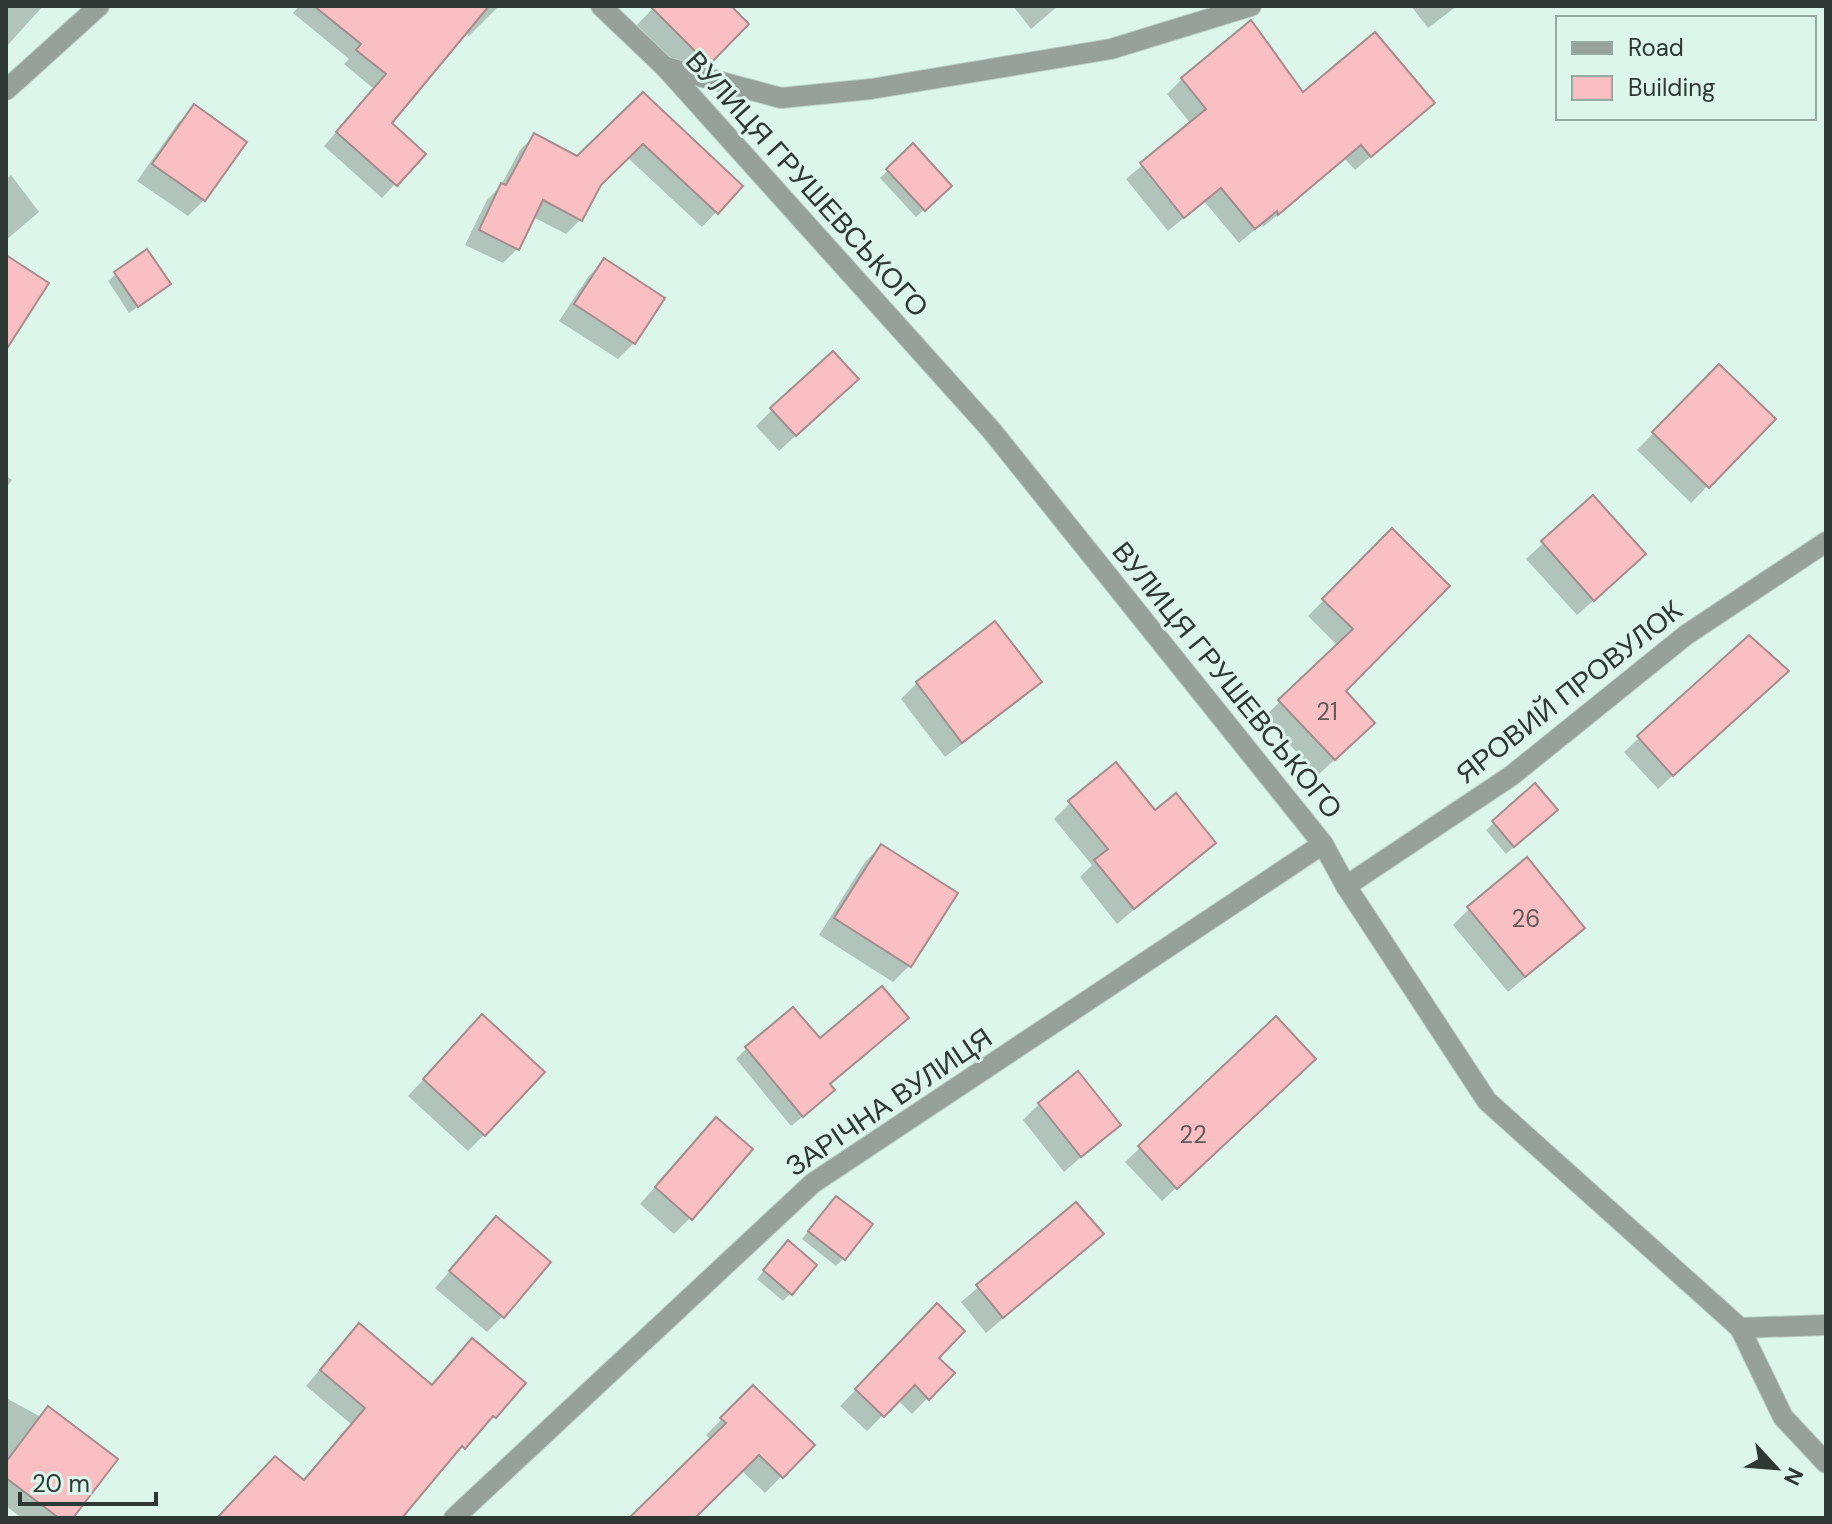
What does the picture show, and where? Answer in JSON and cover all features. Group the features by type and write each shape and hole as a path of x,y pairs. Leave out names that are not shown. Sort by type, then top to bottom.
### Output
{"street":[{"path":"6,90 99,6"},
{"name":"ВУЛИЦЯ ГРУШЕВСЬКОГО","path":"601,6 665,67 992,431 1323,844 1346,886 1487,1101 1740,1328"},
{"path":"665,67 781,98 856,90 1111,49 1251,6"},
{"name":"ЯРОВИЙ ПРОВУЛОК","path":"1346,886 1511,776 1686,635 1826,542"},
{"name":"ЗАРІЧНА ВУЛИЦЯ","path":"454,1518 813,1183 1323,844"},
{"path":"1826,1325 1740,1328 1783,1417 1826,1463"}],"building":[{"path":"314,6 489,6 392,123 426,154 397,186 336,132 386,74 356,50 361,44"},
{"path":"650,6 731,6 749,24 709,65"},
{"path":"1251,20 1303,92 1375,32 1435,103 1371,157 1361,145 1278,215 1277,211 1255,229 1221,188 1184,218 1140,163 1206,109 1181,78"},
{"path":"643,92 743,186 718,214 643,144 601,185 582,221 543,200 519,250 479,230 501,183 506,185 534,133 577,156"},
{"path":"194,104 247,142 205,201 152,164"},
{"path":"913,143 952,186 925,211 886,169"},
{"path":"147,249 171,284 138,307 114,272"},
{"path":"6,255 49,283 6,350"},
{"path":"604,258 665,298 635,344 574,304"},
{"path":"833,351 859,379 796,436 770,408"},
{"path":"1719,364 1776,419 1709,488 1652,432"},
{"path":"1593,495 1646,554 1594,601 1541,541"},
{"path":"1392,528 1450,586 1346,691 1375,723 1335,760 1278,700 1353,629 1322,599"},
{"path":"995,621 1042,682 962,743 916,682"},
{"path":"1749,635 1789,671 1673,776 1637,736"},
{"path":"1116,762 1155,810 1176,793 1216,843 1134,909 1094,860 1108,849 1068,801"},
{"path":"1535,783 1558,810 1514,847 1492,821"},
{"path":"881,844 958,893 911,967 834,918"},
{"path":"1527,857 1585,928 1525,977 1467,907"},
{"path":"882,986 909,1018 830,1084 835,1090 803,1117 745,1047 793,1007 820,1038"},
{"path":"482,1014 545,1072 485,1136 423,1079"},
{"path":"1276,1016 1316,1059 1177,1189 1138,1146"},
{"path":"1078,1071 1121,1125 1081,1157 1038,1103"},
{"path":"716,1117 753,1149 692,1220 655,1187"},
{"path":"836,1196 873,1224 845,1260 808,1231"},
{"path":"1076,1202 1104,1234 1003,1318 976,1285"},
{"path":"496,1216 551,1262 504,1318 449,1271"},
{"path":"788,1240 817,1265 792,1295 763,1270"},
{"path":"937,1303 965,1331 939,1358 955,1373 929,1400 915,1385 884,1417 855,1389"},
{"path":"359,1323 432,1385 472,1338 526,1383 465,1449 462,1446 402,1518 217,1518 275,1456 304,1480 365,1408 320,1370"},
{"path":"753,1385 815,1445 783,1478 759,1455 695,1518 629,1518 726,1423 720,1418"},
{"path":"48,1406 118,1459 73,1518 59,1518 6,1478 6,1462"}]}
